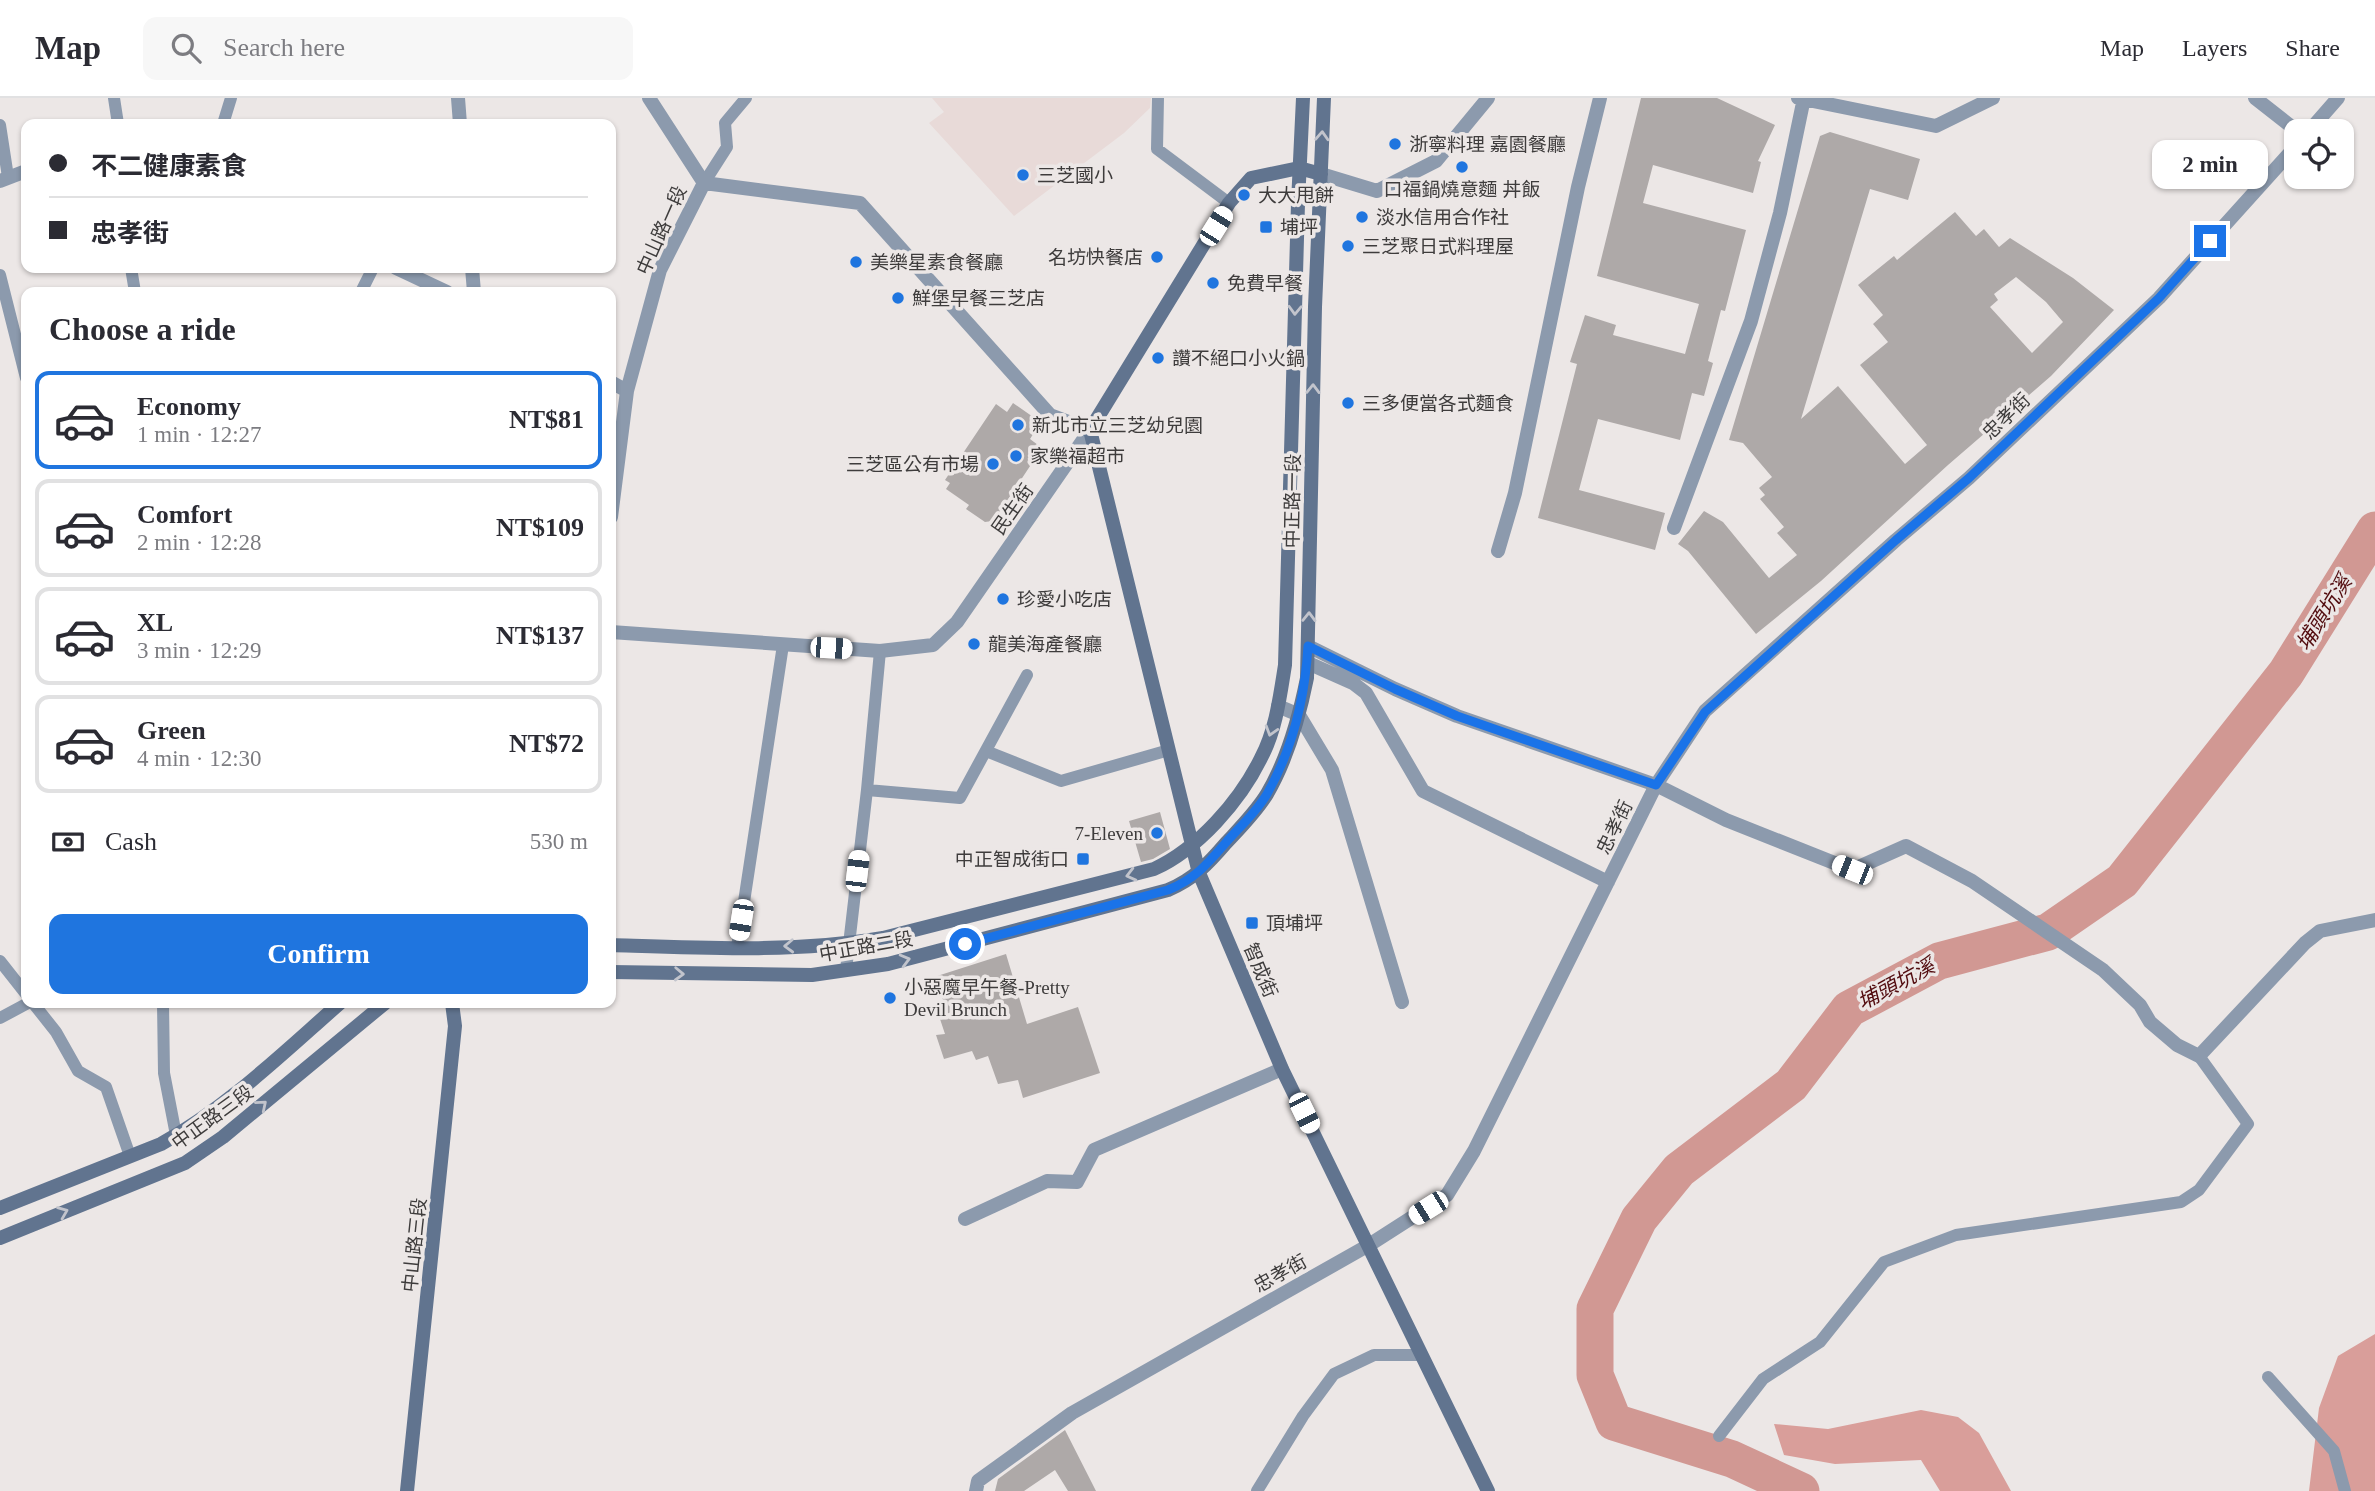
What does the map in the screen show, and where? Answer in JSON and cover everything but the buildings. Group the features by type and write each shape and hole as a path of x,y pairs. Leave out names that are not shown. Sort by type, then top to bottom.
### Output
{"main road":[{"name":"中正路一段","path":"1191,846 1206,833 1251,776 1265,748 1278,706 1285,664 1303,98"},
{"name":"中正路一段","path":"1199,873 1266,795 1284,759 1299,715 1308,646 1315,307 1324,98"},
{"name":"民生街","path":"1090,430 1230,203 1251,178 1299,168 1321,174"},
{"name":"智成街","path":"1090,430 1199,873 1282,1069 1488,1491"},
{"name":"中正路二段","path":"616,945 737,948 848,944 883,938 1154,869 1174,860 1191,846"},
{"name":"中正路二段","path":"616,972 812,975 888,964 1168,890 1199,873"},
{"name":"中正路三段","path":"0,1208 176,1135 224,1103 334,1008"},
{"name":"中正路三段","path":"0,1238 185,1163 223,1137 378,1008"},
{"name":"中山路三段","path":"407,1491 455,1026 453,1008"}],"street":[{"path":"458,98 460,119"},
{"name":"中山路一段","path":"616,478 627,391 660,270 704,183 649,98"},
{"path":"1498,551 1515,493 1578,187 1600,98"},
{"path":"1674,528 1751,321 1780,214 1802,99 1936,126 1993,98"},
{"path":"2255,98 2284,121"},
{"path":"2320,119 2338,98"},
{"path":"1321,174 1377,191 1436,161 1482,101"},
{"name":"忠孝街","path":"976,1491 978,1480 1072,1413 1369,1245 1447,1195 1474,1151 1656,785 1705,712 1969,478 2159,298 2284,158"},
{"path":"4,179 21,173"},
{"path":"704,183 860,203 1050,415 1090,430"},
{"path":"407,273 436,287"},
{"path":"616,385 627,391"},
{"name":"民生街","path":"616,632 880,651 933,645 957,622 1090,430"},
{"path":"1308,646 1457,716 1656,785 1726,820 1852,870 1906,846 1972,881 2102,970 2140,1005 2150,1022 2177,1045 2199,1056 2305,943 2320,931 2375,920"},
{"path":"1307,663 1353,683 1366,693 1423,791 1608,882"},
{"path":"1278,706 1299,715 1332,769 1402,1002"},
{"path":"965,1219 1047,1181 1077,1182 1094,1150 1282,1069"}],"lane":[{"path":"114,98 117,119"},
{"path":"225,119 231,98"},
{"path":"704,183 727,147 724,123 746,98"},
{"path":"1158,98 1157,149 1230,203"},
{"path":"0,125 4,179"},
{"path":"0,275 21,358"},
{"path":"737,948 783,645"},
{"path":"846,970 880,651"},
{"path":"867,790 960,798 1027,675"},
{"path":"986,751 1061,781 1169,750"},
{"path":"0,961 21,988"},
{"path":"0,1018 21,1008"},
{"path":"35,1008 57,1032 79,1071 106,1087 130,1156"},
{"path":"163,1008 164,1073 176,1135"},
{"path":"1719,1436 1762,1378 1820,1342 1884,1262 1956,1236 2181,1202 2199,1190 2248,1124 2199,1056"},
{"path":"1257,1491 1303,1416 1334,1374 1374,1355 1422,1355"},
{"path":"2268,1377 2334,1451 2345,1491"}],"shaded area":[{"name":"三芝國小","path":"932,98 1151,98 1150,108 1124,133 1014,216 929,123 944,112"},
{"path":"2375,1334 2375,1491 2309,1491 2319,1408 2338,1356"},
{"path":"1921,1410 1958,1417 1979,1433 2011,1491 1940,1491 1921,1460 1835,1464 1784,1455 1774,1424 1828,1429"}],"waterway":[{"name":"埔頭坑溪","path":"1801,1491 1732,1459 1614,1422 1595,1375 1595,1309 1639,1219 1679,1170 1791,1085 1849,1009 1939,961 2048,932 2122,881 2286,673 2375,530"}],"place":[{"name":"浙寧料理 嘉園餐廳","path":"1395,144"},
{"name":"口福鍋燒意麵 丼飯","path":"1462,167"},
{"name":"三芝國小","path":"1023,175"},
{"name":"大大甩餅","path":"1244,195"},
{"name":"淡水信用合作社","path":"1362,217"},
{"name":"埔坪","path":"1266,227"},
{"name":"三芝聚日式料理屋","path":"1348,246"},
{"name":"名坊快餐店","path":"1157,257"},
{"name":"美樂星素食餐廳","path":"856,262"},
{"name":"免費早餐","path":"1213,283"},
{"name":"鮮堡早餐三芝店","path":"898,298"},
{"name":"讚不絕口小火鍋","path":"1158,358"},
{"name":"三多便當各式麵食","path":"1348,403"},
{"name":"新北市立三芝幼兒園","path":"1018,425"},
{"name":"家樂福超市","path":"1016,456"},
{"name":"三芝區公有市場","path":"993,464"},
{"name":"珍愛小吃店","path":"1003,599"},
{"name":"龍美海產餐廳","path":"974,644"},
{"name":"7-Eleven","path":"1157,833"},
{"name":"中正智成街口","path":"1083,859"},
{"name":"頂埔坪","path":"1252,923"},
{"name":"小惡魔早午餐-Pretty Devil Brunch","path":"890,998"}],"route":[{"path":"965,944 1168,890 1199,873 1255,810 1266,795 1284,759 1299,715 1307,678 1308,646 1457,716 1656,785 1705,712 1969,478 2159,298 2210,241"}]}
